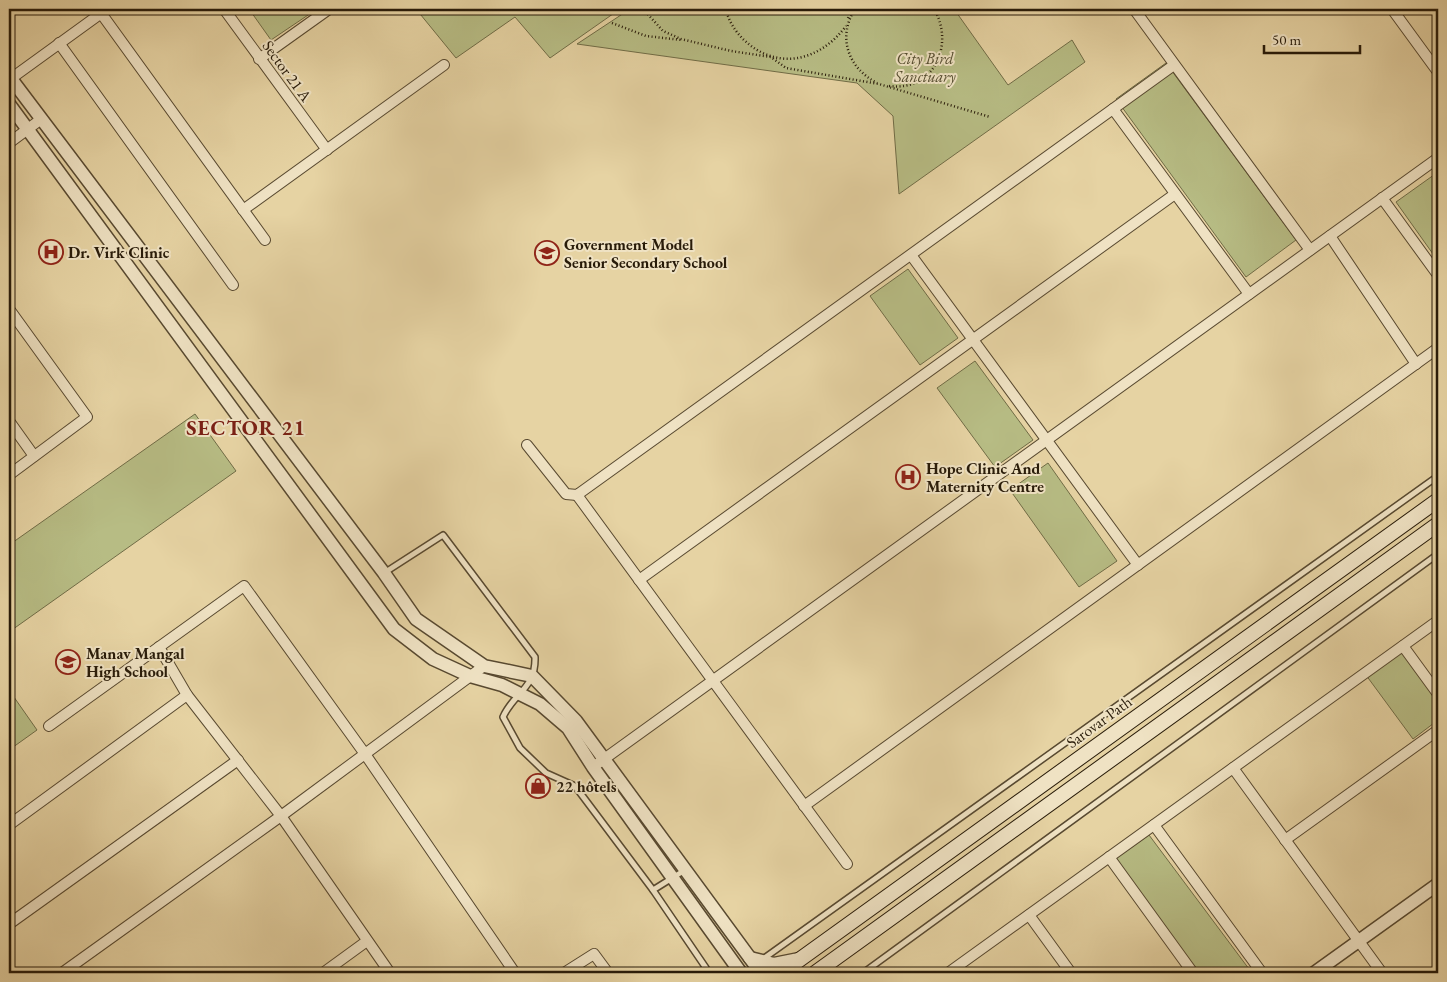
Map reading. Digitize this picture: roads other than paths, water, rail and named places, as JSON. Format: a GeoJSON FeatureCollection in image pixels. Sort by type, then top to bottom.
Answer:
{"type":"FeatureCollection","features":[{"type":"Feature","properties":{"kind":"main road","name":"Sarovar Path"},"geometry":{"type":"LineString","coordinates":[[781,973],[1438,500]]}},
{"type":"Feature","properties":{"kind":"main road"},"geometry":{"type":"LineString","coordinates":[[815,973],[1438,524]]}},
{"type":"Feature","properties":{"kind":"street","name":"Sector 21 A"},"geometry":{"type":"LineString","coordinates":[[224,9],[327,150]]}},
{"type":"Feature","properties":{"kind":"street"},"geometry":{"type":"LineString","coordinates":[[259,59],[329,9]]}},
{"type":"Feature","properties":{"kind":"street"},"geometry":{"type":"LineString","coordinates":[[1134,9],[1310,250]]}},
{"type":"Feature","properties":{"kind":"street"},"geometry":{"type":"LineString","coordinates":[[1392,9],[1438,72]]}},
{"type":"Feature","properties":{"kind":"street"},"geometry":{"type":"LineString","coordinates":[[265,240],[102,10],[9,78],[384,573],[416,619],[484,666],[532,676],[576,721],[605,758],[754,961]]}},
{"type":"Feature","properties":{"kind":"street"},"geometry":{"type":"LineString","coordinates":[[59,43],[233,285]]}},
{"type":"Feature","properties":{"kind":"street"},"geometry":{"type":"LineString","coordinates":[[244,210],[444,65]]}},
{"type":"Feature","properties":{"kind":"street"},"geometry":{"type":"LineString","coordinates":[[526,445],[566,494],[577,495],[1174,65]]}},
{"type":"Feature","properties":{"kind":"street"},"geometry":{"type":"LineString","coordinates":[[9,104],[394,629],[433,659],[470,676],[502,685],[540,704],[568,728],[593,767],[736,969],[754,961],[774,964],[799,959]]}},
{"type":"Feature","properties":{"kind":"street"},"geometry":{"type":"LineString","coordinates":[[1113,109],[1249,294]]}},
{"type":"Feature","properties":{"kind":"street"},"geometry":{"type":"LineString","coordinates":[[9,143],[40,120]]}},
{"type":"Feature","properties":{"kind":"street"},"geometry":{"type":"LineString","coordinates":[[593,767],[1438,158]]}},
{"type":"Feature","properties":{"kind":"street"},"geometry":{"type":"LineString","coordinates":[[639,580],[1175,194]]}},
{"type":"Feature","properties":{"kind":"street"},"geometry":{"type":"LineString","coordinates":[[1382,198],[1438,275]]}},
{"type":"Feature","properties":{"kind":"street"},"geometry":{"type":"LineString","coordinates":[[1330,236],[1416,364]]}},
{"type":"Feature","properties":{"kind":"street"},"geometry":{"type":"LineString","coordinates":[[910,255],[1138,565]]}},
{"type":"Feature","properties":{"kind":"street"},"geometry":{"type":"LineString","coordinates":[[9,310],[88,417],[9,475]]}},
{"type":"Feature","properties":{"kind":"street"},"geometry":{"type":"LineString","coordinates":[[804,806],[1438,348]]}},
{"type":"Feature","properties":{"kind":"street"},"geometry":{"type":"LineString","coordinates":[[9,421],[34,456]]}},
{"type":"Feature","properties":{"kind":"street"},"geometry":{"type":"LineString","coordinates":[[577,495],[847,864]]}},
{"type":"Feature","properties":{"kind":"street"},"geometry":{"type":"LineString","coordinates":[[49,726],[244,586],[365,754],[516,973]]}},
{"type":"Feature","properties":{"kind":"street"},"geometry":{"type":"LineString","coordinates":[[948,973],[1436,622]]}},
{"type":"Feature","properties":{"kind":"street"},"geometry":{"type":"LineString","coordinates":[[1403,646],[1438,694]]}},
{"type":"Feature","properties":{"kind":"street"},"geometry":{"type":"LineString","coordinates":[[159,647],[187,695],[281,816],[390,973]]}},
{"type":"Feature","properties":{"kind":"street"},"geometry":{"type":"LineString","coordinates":[[62,973],[281,816],[484,666]]}},
{"type":"Feature","properties":{"kind":"street"},"geometry":{"type":"LineString","coordinates":[[9,825],[187,695]]}},
{"type":"Feature","properties":{"kind":"street"},"geometry":{"type":"LineString","coordinates":[[1285,840],[1438,730]]}},
{"type":"Feature","properties":{"kind":"street"},"geometry":{"type":"LineString","coordinates":[[9,924],[238,760]]}},
{"type":"Feature","properties":{"kind":"street"},"geometry":{"type":"LineString","coordinates":[[1233,768],[1382,973]]}},
{"type":"Feature","properties":{"kind":"street"},"geometry":{"type":"LineString","coordinates":[[1154,825],[1262,973]]}},
{"type":"Feature","properties":{"kind":"street"},"geometry":{"type":"LineString","coordinates":[[1109,857],[1193,973]]}},
{"type":"Feature","properties":{"kind":"street"},"geometry":{"type":"LineString","coordinates":[[1314,973],[1438,884]]}},
{"type":"Feature","properties":{"kind":"street"},"geometry":{"type":"LineString","coordinates":[[1028,915],[1071,973]]}},
{"type":"Feature","properties":{"kind":"street"},"geometry":{"type":"LineString","coordinates":[[322,973],[367,941]]}},
{"type":"Feature","properties":{"kind":"street"},"geometry":{"type":"LineString","coordinates":[[564,973],[594,954],[608,973]]}},
{"type":"Feature","properties":{"kind":"lane"},"geometry":{"type":"LineString","coordinates":[[754,961],[1438,476]]}},
{"type":"Feature","properties":{"kind":"lane"},"geometry":{"type":"LineString","coordinates":[[384,573],[442,535],[535,656],[536,671],[521,695],[509,703],[503,717],[520,748],[546,773],[575,786],[653,890],[706,968]]}},
{"type":"Feature","properties":{"kind":"lane"},"geometry":{"type":"LineString","coordinates":[[863,973],[1438,554]]}},
{"type":"Feature","properties":{"kind":"lane"},"geometry":{"type":"LineString","coordinates":[[653,890],[686,870]]}},
{"type":"Feature","properties":{"kind":"place","name":"Dr. Virk Clinic"},"geometry":{"type":"Point","coordinates":[51,252]}},
{"type":"Feature","properties":{"kind":"place","name":"Government Model Senior Secondary School"},"geometry":{"type":"Point","coordinates":[547,253]}},
{"type":"Feature","properties":{"kind":"place","name":"Hope Clinic And Maternity Centre"},"geometry":{"type":"Point","coordinates":[908,477]}},
{"type":"Feature","properties":{"kind":"place","name":"Manav Mangal High School"},"geometry":{"type":"Point","coordinates":[68,662]}},
{"type":"Feature","properties":{"kind":"place","name":"22 hôtels"},"geometry":{"type":"Point","coordinates":[538,786]}},
{"type":"Feature","properties":{"kind":"district","name":"SECTOR 21"},"geometry":{"type":"Point","coordinates":[246,427]}},
{"type":"Feature","properties":{"kind":"park label","name":"City Bird Sanctuary"},"geometry":{"type":"Point","coordinates":[925,67]}}]}
